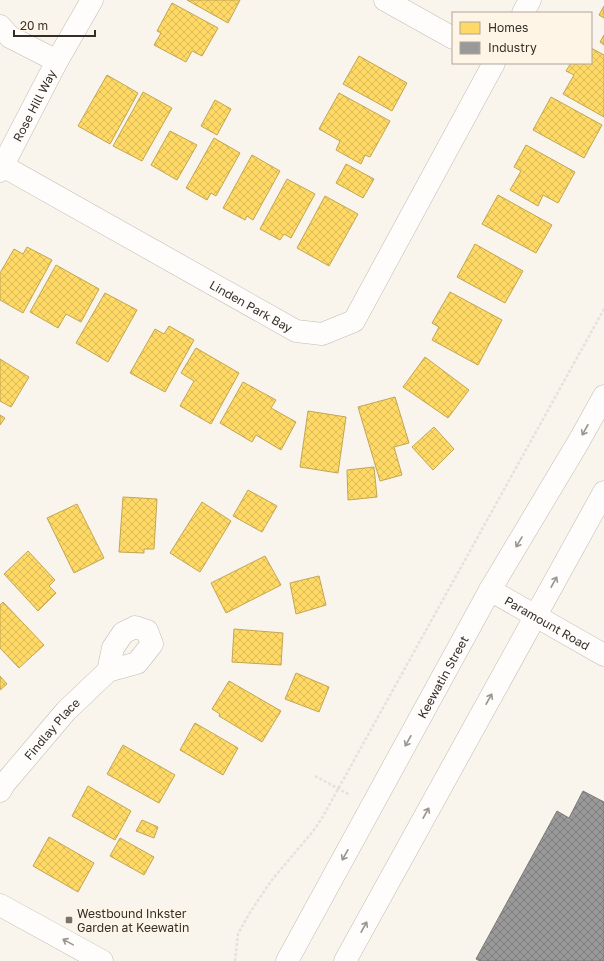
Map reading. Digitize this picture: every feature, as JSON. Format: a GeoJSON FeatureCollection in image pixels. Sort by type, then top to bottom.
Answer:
{"type":"FeatureCollection","features":[{"type":"Feature","properties":{"kind":"street"},"geometry":{"type":"LineString","coordinates":[[385,0],[452,37]]}},
{"type":"Feature","properties":{"kind":"street"},"geometry":{"type":"LineString","coordinates":[[524,12],[530,0]]}},
{"type":"Feature","properties":{"kind":"street","name":"Rose Hill Way"},"geometry":{"type":"LineString","coordinates":[[1,168],[57,61],[83,3]]}},
{"type":"Feature","properties":{"kind":"street","name":"Rose Hill Way"},"geometry":{"type":"LineString","coordinates":[[0,26],[10,37],[57,61]]}},
{"type":"Feature","properties":{"kind":"street","name":"Linden Park Bay"},"geometry":{"type":"LineString","coordinates":[[1,168],[296,331],[322,334],[338,326],[354,321],[493,64]]}},
{"type":"Feature","properties":{"kind":"street","name":"Keewatin Street"},"geometry":{"type":"LineString","coordinates":[[287,961],[490,590],[579,441],[604,396]]}},
{"type":"Feature","properties":{"kind":"street"},"geometry":{"type":"LineString","coordinates":[[345,961],[604,492]]}},
{"type":"Feature","properties":{"kind":"street","name":"Paramount Road"},"geometry":{"type":"LineString","coordinates":[[490,590],[604,655]]}},
{"type":"Feature","properties":{"kind":"street","name":"Findlay Place"},"geometry":{"type":"LineString","coordinates":[[0,791],[5,783],[66,711],[108,672]]}},
{"type":"Feature","properties":{"kind":"street"},"geometry":{"type":"LineString","coordinates":[[0,905],[102,961]]}},
{"type":"Feature","properties":{"kind":"path"},"geometry":{"type":"LineString","coordinates":[[235,961],[238,934],[249,914],[271,881],[314,830],[604,309]]}},
{"type":"Feature","properties":{"kind":"path"},"geometry":{"type":"LineString","coordinates":[[316,776],[354,797]]}},
{"type":"Feature","properties":{"kind":"building: Homes"},"geometry":{"type":"Polygon","coordinates":[[[187,0],[240,0],[228,23],[187,0]]]}},
{"type":"Feature","properties":{"kind":"building: Homes"},"geometry":{"type":"Polygon","coordinates":[[[172,3],[218,28],[202,56],[192,51],[186,62],[154,45],[161,33],[157,31],[172,3]]]}},
{"type":"Feature","properties":{"kind":"building: Homes"},"geometry":{"type":"Polygon","coordinates":[[[604,6],[604,18],[599,15],[604,6]]]}},
{"type":"Feature","properties":{"kind":"building: Homes"},"geometry":{"type":"Polygon","coordinates":[[[604,35],[604,45],[600,42],[604,35]]]}},
{"type":"Feature","properties":{"kind":"building: Homes"},"geometry":{"type":"Polygon","coordinates":[[[592,49],[604,55],[604,117],[563,94],[574,75],[566,71],[570,64],[592,64],[592,49]]]}},
{"type":"Feature","properties":{"kind":"building: Homes"},"geometry":{"type":"Polygon","coordinates":[[[359,56],[407,83],[392,111],[343,84],[359,56]]]}},
{"type":"Feature","properties":{"kind":"building: Homes"},"geometry":{"type":"Polygon","coordinates":[[[107,75],[138,93],[110,144],[78,126],[107,75]]]}},
{"type":"Feature","properties":{"kind":"building: Homes"},"geometry":{"type":"Polygon","coordinates":[[[143,92],[172,108],[142,161],[113,146],[143,92]]]}},
{"type":"Feature","properties":{"kind":"building: Homes"},"geometry":{"type":"Polygon","coordinates":[[[339,93],[390,121],[370,157],[365,155],[361,164],[336,150],[340,141],[319,129],[339,93]]]}},
{"type":"Feature","properties":{"kind":"building: Homes"},"geometry":{"type":"Polygon","coordinates":[[[551,97],[602,125],[584,158],[533,130],[551,97]]]}},
{"type":"Feature","properties":{"kind":"building: Homes"},"geometry":{"type":"Polygon","coordinates":[[[215,100],[231,109],[217,135],[201,126],[215,100]]]}},
{"type":"Feature","properties":{"kind":"building: Homes"},"geometry":{"type":"Polygon","coordinates":[[[170,131],[197,145],[177,180],[151,165],[170,131]]]}},
{"type":"Feature","properties":{"kind":"building: Homes"},"geometry":{"type":"Polygon","coordinates":[[[214,138],[240,153],[216,196],[211,193],[207,200],[186,188],[214,138]]]}},
{"type":"Feature","properties":{"kind":"building: Homes"},"geometry":{"type":"Polygon","coordinates":[[[526,145],[575,172],[558,203],[543,195],[538,206],[510,190],[521,171],[514,167],[526,145]]]}},
{"type":"Feature","properties":{"kind":"building: Homes"},"geometry":{"type":"Polygon","coordinates":[[[252,155],[280,171],[253,220],[247,216],[245,220],[223,208],[252,155]]]}},
{"type":"Feature","properties":{"kind":"building: Homes"},"geometry":{"type":"Polygon","coordinates":[[[346,164],[374,179],[363,198],[336,183],[346,164]]]}},
{"type":"Feature","properties":{"kind":"building: Homes"},"geometry":{"type":"Polygon","coordinates":[[[287,179],[315,194],[291,238],[284,234],[280,240],[260,229],[287,179]]]}},
{"type":"Feature","properties":{"kind":"building: Homes"},"geometry":{"type":"Polygon","coordinates":[[[498,195],[552,225],[536,253],[482,224],[498,195]]]}},
{"type":"Feature","properties":{"kind":"building: Homes"},"geometry":{"type":"Polygon","coordinates":[[[325,196],[358,214],[329,266],[297,248],[325,196]]]}},
{"type":"Feature","properties":{"kind":"building: Homes"},"geometry":{"type":"Polygon","coordinates":[[[475,244],[523,271],[505,303],[457,277],[475,244]]]}},
{"type":"Feature","properties":{"kind":"building: Homes"},"geometry":{"type":"Polygon","coordinates":[[[27,247],[52,260],[23,313],[0,300],[0,273],[14,249],[23,254],[27,247]]]}},
{"type":"Feature","properties":{"kind":"building: Homes"},"geometry":{"type":"Polygon","coordinates":[[[56,265],[99,289],[81,322],[66,314],[58,328],[30,312],[56,265]]]}},
{"type":"Feature","properties":{"kind":"building: Homes"},"geometry":{"type":"Polygon","coordinates":[[[450,292],[502,320],[478,365],[432,340],[439,327],[432,323],[450,292]]]}},
{"type":"Feature","properties":{"kind":"building: Homes"},"geometry":{"type":"Polygon","coordinates":[[[105,293],[137,310],[108,362],[76,343],[105,293]]]}},
{"type":"Feature","properties":{"kind":"building: Homes"},"geometry":{"type":"Polygon","coordinates":[[[169,326],[194,340],[165,392],[130,373],[155,329],[164,334],[169,326]]]}},
{"type":"Feature","properties":{"kind":"building: Homes"},"geometry":{"type":"Polygon","coordinates":[[[196,348],[239,373],[211,424],[180,406],[194,381],[181,373],[196,348]]]}},
{"type":"Feature","properties":{"kind":"building: Homes"},"geometry":{"type":"Polygon","coordinates":[[[425,357],[469,390],[448,418],[403,387],[425,357]]]}},
{"type":"Feature","properties":{"kind":"building: Homes"},"geometry":{"type":"Polygon","coordinates":[[[0,359],[29,377],[11,407],[0,401],[0,359]]]}},
{"type":"Feature","properties":{"kind":"building: Homes"},"geometry":{"type":"Polygon","coordinates":[[[243,382],[276,400],[271,408],[296,422],[281,450],[256,435],[252,442],[220,423],[243,382]]]}},
{"type":"Feature","properties":{"kind":"building: Homes"},"geometry":{"type":"Polygon","coordinates":[[[395,397],[409,443],[394,447],[402,475],[380,481],[358,407],[395,397]]]}},
{"type":"Feature","properties":{"kind":"building: Homes"},"geometry":{"type":"Polygon","coordinates":[[[308,411],[346,417],[338,473],[300,467],[308,411]]]}},
{"type":"Feature","properties":{"kind":"building: Homes"},"geometry":{"type":"Polygon","coordinates":[[[0,415],[5,418],[0,425],[0,415]]]}},
{"type":"Feature","properties":{"kind":"building: Homes"},"geometry":{"type":"Polygon","coordinates":[[[434,427],[454,449],[433,470],[412,447],[434,427]]]}},
{"type":"Feature","properties":{"kind":"building: Homes"},"geometry":{"type":"Polygon","coordinates":[[[374,467],[377,497],[348,500],[347,470],[374,467]]]}},
{"type":"Feature","properties":{"kind":"building: Homes"},"geometry":{"type":"Polygon","coordinates":[[[248,490],[277,506],[262,532],[233,516],[248,490]]]}},
{"type":"Feature","properties":{"kind":"building: Homes"},"geometry":{"type":"Polygon","coordinates":[[[123,497],[157,499],[154,549],[144,549],[144,553],[119,552],[123,497]]]}},
{"type":"Feature","properties":{"kind":"building: Homes"},"geometry":{"type":"Polygon","coordinates":[[[202,502],[231,521],[200,572],[170,553],[202,502]]]}},
{"type":"Feature","properties":{"kind":"building: Homes"},"geometry":{"type":"Polygon","coordinates":[[[77,504],[104,558],[74,573],[47,518],[77,504]]]}},
{"type":"Feature","properties":{"kind":"building: Homes"},"geometry":{"type":"Polygon","coordinates":[[[28,551],[55,580],[49,586],[56,593],[38,611],[4,574],[28,551]]]}},
{"type":"Feature","properties":{"kind":"building: Homes"},"geometry":{"type":"Polygon","coordinates":[[[265,556],[281,585],[226,613],[211,583],[265,556]]]}},
{"type":"Feature","properties":{"kind":"building: Homes"},"geometry":{"type":"Polygon","coordinates":[[[319,576],[326,605],[296,614],[290,583],[319,576]]]}},
{"type":"Feature","properties":{"kind":"building: Homes"},"geometry":{"type":"Polygon","coordinates":[[[3,602],[44,645],[19,668],[0,648],[0,605],[3,602]]]}},
{"type":"Feature","properties":{"kind":"building: Homes"},"geometry":{"type":"Polygon","coordinates":[[[234,629],[283,633],[281,665],[232,662],[234,629]]]}},
{"type":"Feature","properties":{"kind":"building: Homes"},"geometry":{"type":"Polygon","coordinates":[[[296,673],[329,687],[319,712],[285,699],[296,673]]]}},
{"type":"Feature","properties":{"kind":"building: Homes"},"geometry":{"type":"Polygon","coordinates":[[[0,676],[7,684],[0,690],[0,676]]]}},
{"type":"Feature","properties":{"kind":"building: Homes"},"geometry":{"type":"Polygon","coordinates":[[[229,681],[281,711],[262,742],[219,716],[220,714],[212,709],[229,681]]]}},
{"type":"Feature","properties":{"kind":"building: Homes"},"geometry":{"type":"Polygon","coordinates":[[[195,723],[238,748],[223,775],[180,750],[195,723]]]}},
{"type":"Feature","properties":{"kind":"building: Homes"},"geometry":{"type":"Polygon","coordinates":[[[123,745],[175,775],[159,803],[107,774],[123,745]]]}},
{"type":"Feature","properties":{"kind":"building: Homes"},"geometry":{"type":"Polygon","coordinates":[[[88,786],[131,811],[115,840],[72,816],[88,786]]]}},
{"type":"Feature","properties":{"kind":"building: Homes"},"geometry":{"type":"Polygon","coordinates":[[[142,820],[158,827],[154,838],[136,831],[142,820]]]}},
{"type":"Feature","properties":{"kind":"building: Homes"},"geometry":{"type":"Polygon","coordinates":[[[49,837],[94,863],[78,892],[33,866],[49,837]]]}},
{"type":"Feature","properties":{"kind":"building: Homes"},"geometry":{"type":"Polygon","coordinates":[[[120,838],[154,857],[144,875],[110,856],[120,838]]]}},
{"type":"Feature","properties":{"kind":"building: Industry"},"geometry":{"type":"Polygon","coordinates":[[[583,791],[604,802],[604,961],[480,961],[476,959],[557,811],[569,818],[583,791]]]}},
{"type":"Feature","properties":{"kind":"place","name":"Westbound Inkster Garden at Keewatin"},"geometry":{"type":"Point","coordinates":[69,920]}}]}
